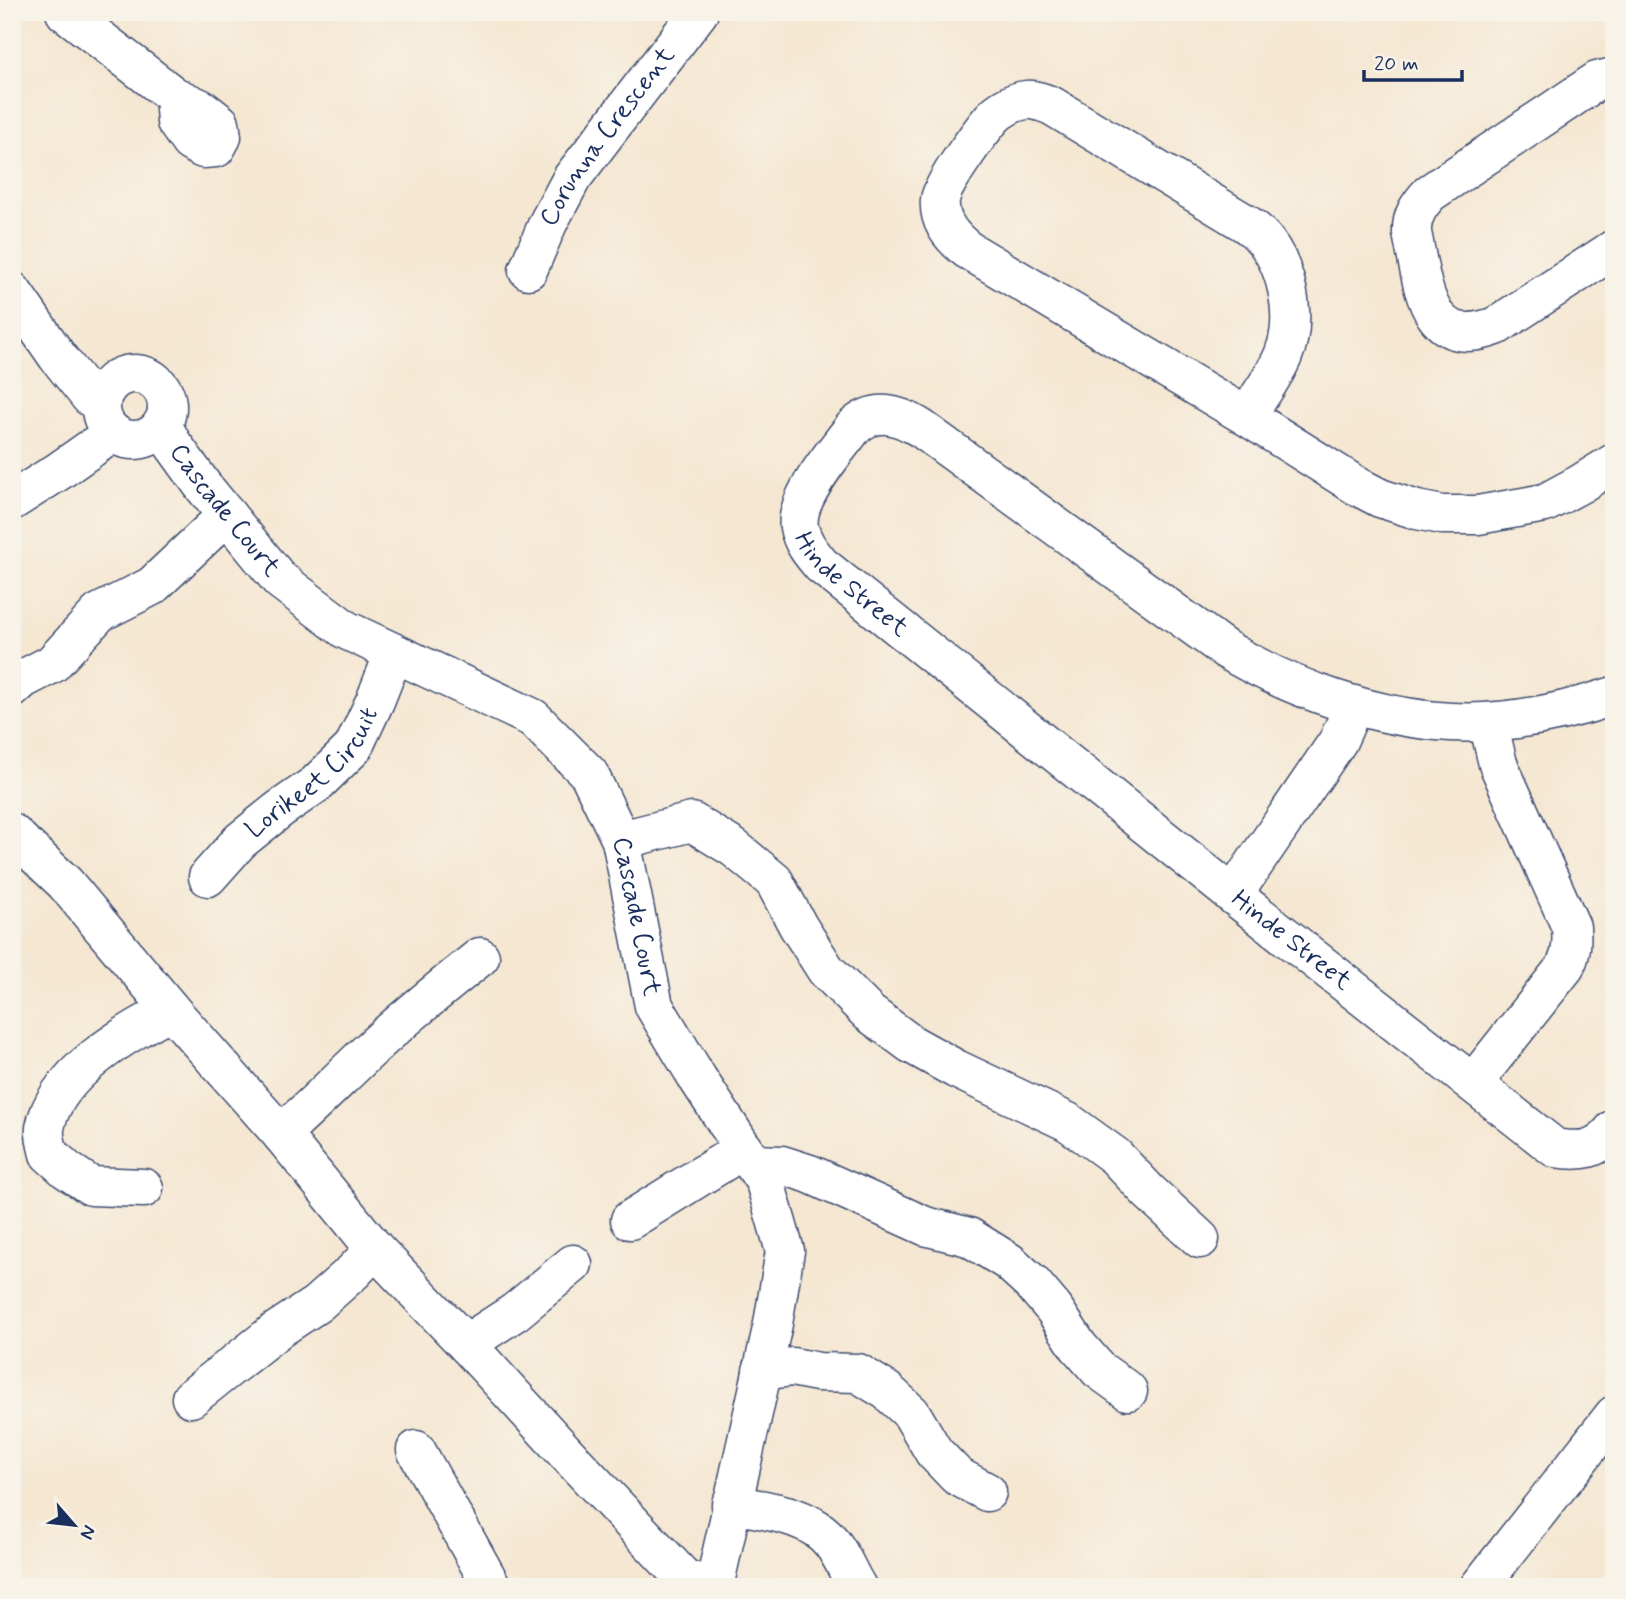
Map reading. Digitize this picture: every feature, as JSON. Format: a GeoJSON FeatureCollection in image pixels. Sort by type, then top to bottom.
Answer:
{"type":"FeatureCollection","features":[{"type":"Feature","properties":{"kind":"street"},"geometry":{"type":"LineString","coordinates":[[65,12],[174,96]]}},
{"type":"Feature","properties":{"kind":"street","name":"Corunna Crescent"},"geometry":{"type":"LineString","coordinates":[[528,270],[548,223],[572,178],[699,12]]}},
{"type":"Feature","properties":{"kind":"street"},"geometry":{"type":"LineString","coordinates":[[1614,77],[1598,81],[1430,193],[1415,212],[1412,233],[1431,311],[1439,321],[1449,327],[1470,333],[1496,326],[1614,249]]}},
{"type":"Feature","properties":{"kind":"street"},"geometry":{"type":"LineString","coordinates":[[1246,416],[1274,373],[1284,353],[1289,330],[1287,284],[1258,233],[1052,106],[1026,100],[1011,104],[994,116],[947,181],[940,197],[940,213],[954,239],[979,257],[1246,416],[1357,486],[1380,498],[1417,510],[1442,515],[1478,515],[1545,503],[1614,463]]}},
{"type":"Feature","properties":{"kind":"street"},"geometry":{"type":"LineString","coordinates":[[12,291],[57,356],[126,439],[143,439],[162,424],[167,403],[164,393],[149,377],[133,373],[124,375],[113,380],[103,393],[107,416]]}},
{"type":"Feature","properties":{"kind":"street","name":"Hinde Street"},"geometry":{"type":"LineString","coordinates":[[1614,696],[1589,704],[1511,720],[1451,722],[1382,712],[1294,685],[1225,649],[922,429],[901,418],[879,415],[861,420],[807,490],[801,507],[798,526],[806,547],[821,565],[1233,895],[1555,1147],[1583,1150],[1598,1145],[1614,1129]]}},
{"type":"Feature","properties":{"kind":"street"},"geometry":{"type":"LineString","coordinates":[[12,501],[59,471],[107,416]]}},
{"type":"Feature","properties":{"kind":"street","name":"Cascade Court"},"geometry":{"type":"LineString","coordinates":[[162,424],[172,443],[203,486],[280,580],[346,630],[533,718],[589,774],[621,840],[654,1006],[765,1182],[785,1251],[772,1324],[714,1587]]}},
{"type":"Feature","properties":{"kind":"street"},"geometry":{"type":"LineString","coordinates":[[12,689],[23,679],[52,664],[99,613],[152,586],[227,515]]}},
{"type":"Feature","properties":{"kind":"street","name":"Lorikeet Circuit"},"geometry":{"type":"LineString","coordinates":[[208,877],[240,841],[316,784],[353,748],[394,653]]}},
{"type":"Feature","properties":{"kind":"street"},"geometry":{"type":"LineString","coordinates":[[1233,895],[1338,741],[1354,705]]}},
{"type":"Feature","properties":{"kind":"street"},"geometry":{"type":"LineString","coordinates":[[1473,1083],[1565,967],[1573,946],[1571,927],[1498,764],[1488,722]]}},
{"type":"Feature","properties":{"kind":"street"},"geometry":{"type":"LineString","coordinates":[[621,840],[692,822],[734,848],[774,881],[826,970],[869,1013],[911,1044],[1068,1122],[1115,1156],[1200,1239]]}},
{"type":"Feature","properties":{"kind":"street"},"geometry":{"type":"LineString","coordinates":[[12,833],[65,883],[375,1249],[684,1578],[708,1587]]}},
{"type":"Feature","properties":{"kind":"street"},"geometry":{"type":"LineString","coordinates":[[281,1135],[391,1031],[480,957]]}},
{"type":"Feature","properties":{"kind":"street"},"geometry":{"type":"LineString","coordinates":[[145,1188],[91,1186],[49,1154],[45,1129],[57,1095],[82,1069],[106,1047],[133,1029],[171,1010]]}},
{"type":"Feature","properties":{"kind":"street"},"geometry":{"type":"LineString","coordinates":[[630,1220],[748,1157],[810,1174],[925,1226],[969,1237],[1009,1262],[1054,1309],[1078,1346],[1099,1370],[1128,1391]]}},
{"type":"Feature","properties":{"kind":"street"},"geometry":{"type":"LineString","coordinates":[[191,1398],[276,1331],[317,1304],[375,1249]]}},
{"type":"Feature","properties":{"kind":"street"},"geometry":{"type":"LineString","coordinates":[[466,1344],[515,1312],[573,1264]]}},
{"type":"Feature","properties":{"kind":"street"},"geometry":{"type":"LineString","coordinates":[[762,1371],[792,1367],[818,1372],[858,1373],[887,1391],[911,1413],[934,1452],[957,1476],[986,1492]]}},
{"type":"Feature","properties":{"kind":"street"},"geometry":{"type":"LineString","coordinates":[[1479,1587],[1614,1415]]}},
{"type":"Feature","properties":{"kind":"street"},"geometry":{"type":"LineString","coordinates":[[416,1450],[492,1587]]}},
{"type":"Feature","properties":{"kind":"street"},"geometry":{"type":"LineString","coordinates":[[731,1504],[785,1515],[817,1529],[831,1541],[857,1587]]}}]}
